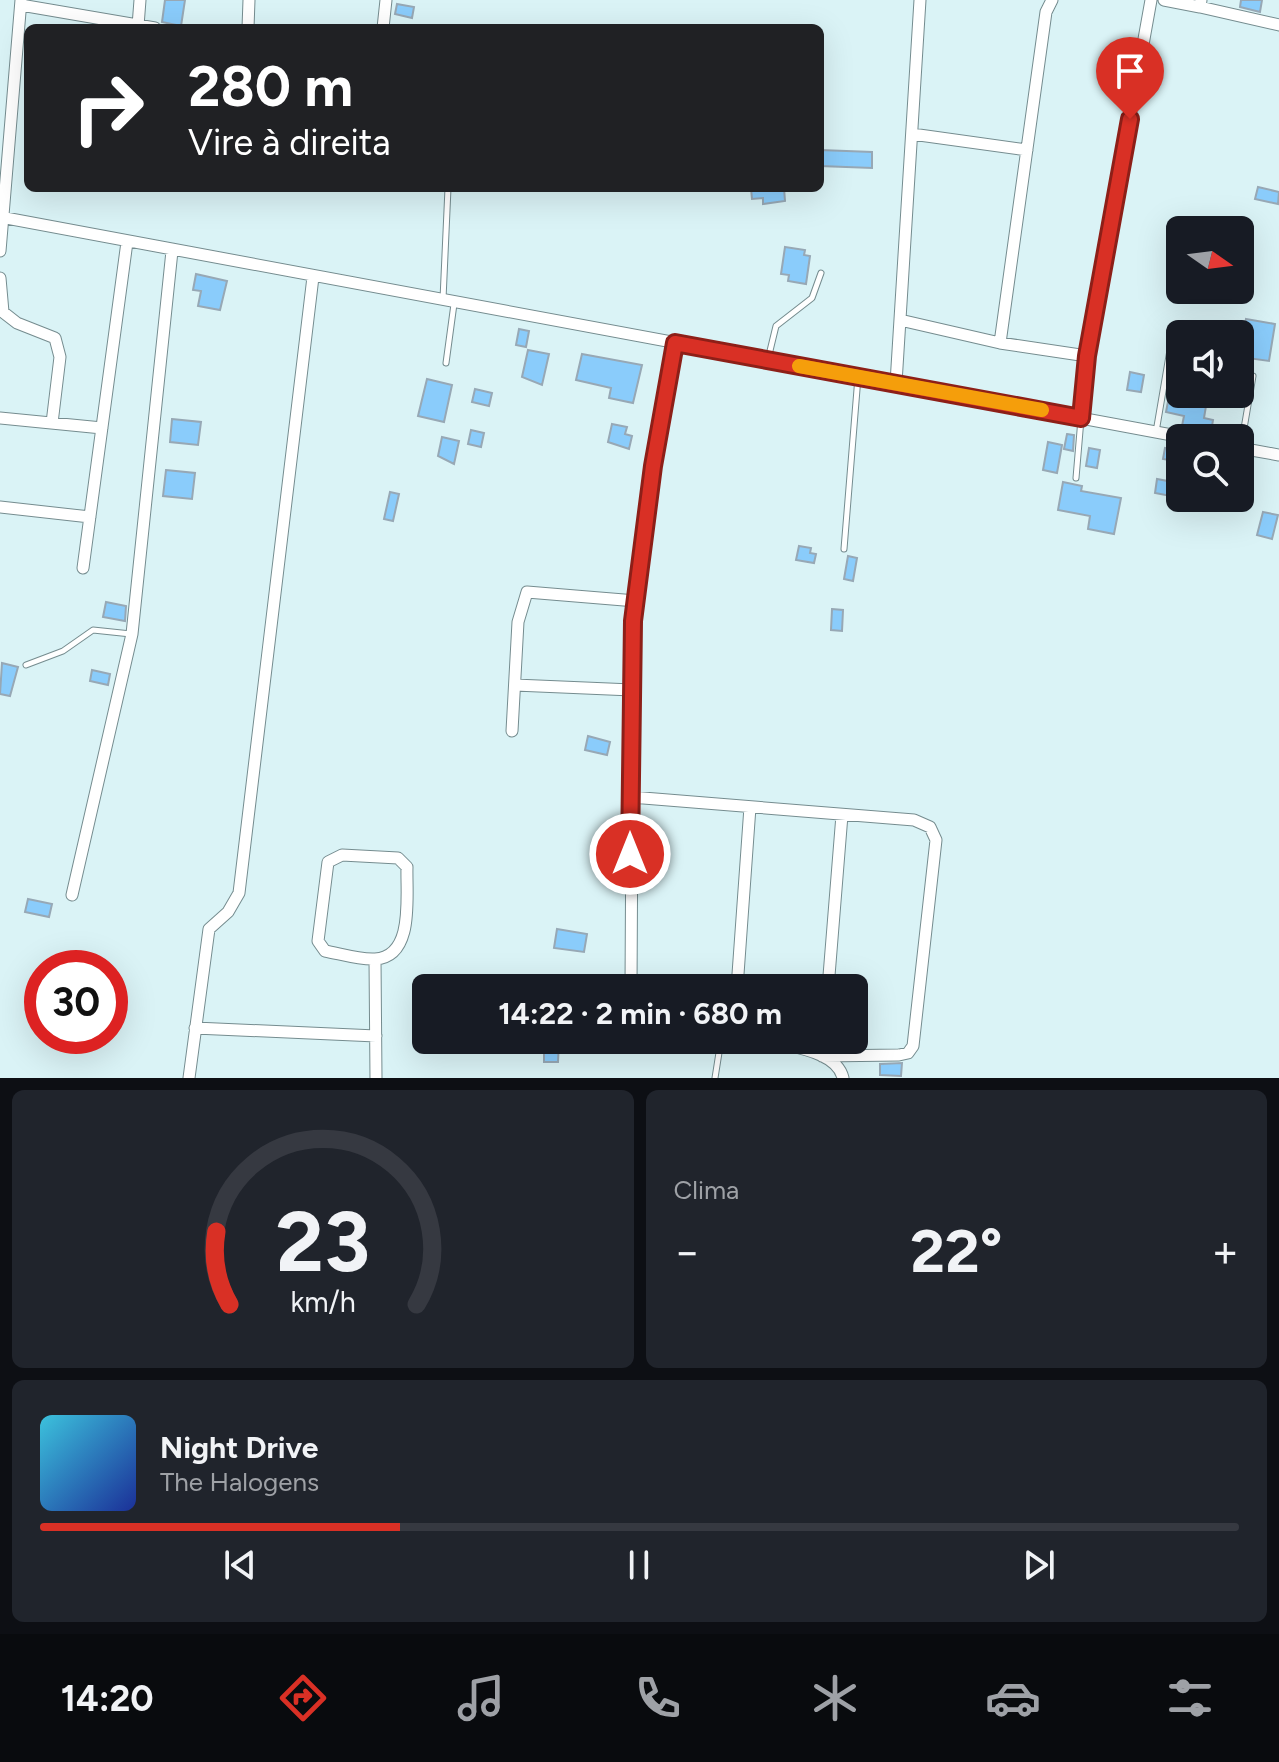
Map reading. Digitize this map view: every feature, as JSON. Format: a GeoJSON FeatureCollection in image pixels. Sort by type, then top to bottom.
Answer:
{"type":"FeatureCollection","features":[{"type":"Feature","properties":{"kind":"street"},"geometry":{"type":"LineString","coordinates":[[138,24],[140,0]]}},
{"type":"Feature","properties":{"kind":"street"},"geometry":{"type":"LineString","coordinates":[[248,24],[249,0]]}},
{"type":"Feature","properties":{"kind":"street"},"geometry":{"type":"LineString","coordinates":[[383,24],[386,0]]}},
{"type":"Feature","properties":{"kind":"street"},"geometry":{"type":"LineString","coordinates":[[896,383],[920,0]]}},
{"type":"Feature","properties":{"kind":"street"},"geometry":{"type":"LineString","coordinates":[[1000,343],[1046,12],[1052,0]]}},
{"type":"Feature","properties":{"kind":"street"},"geometry":{"type":"LineString","coordinates":[[1081,418],[1087,356],[1151,0]]}},
{"type":"Feature","properties":{"kind":"street"},"geometry":{"type":"LineString","coordinates":[[1164,0],[1200,3],[1279,25]]}},
{"type":"Feature","properties":{"kind":"street"},"geometry":{"type":"LineString","coordinates":[[0,251],[21,3],[128,24]]}},
{"type":"Feature","properties":{"kind":"street"},"geometry":{"type":"LineString","coordinates":[[912,134],[1027,150]]}},
{"type":"Feature","properties":{"kind":"street"},"geometry":{"type":"LineString","coordinates":[[3,217],[172,251],[1166,434]]}},
{"type":"Feature","properties":{"kind":"street"},"geometry":{"type":"LineString","coordinates":[[83,568],[127,242]]}},
{"type":"Feature","properties":{"kind":"street"},"geometry":{"type":"LineString","coordinates":[[72,895],[132,634],[172,251]]}},
{"type":"Feature","properties":{"kind":"street"},"geometry":{"type":"LineString","coordinates":[[189,1078],[209,929],[228,912],[239,893],[313,277]]}},
{"type":"Feature","properties":{"kind":"street"},"geometry":{"type":"LineString","coordinates":[[0,278],[3,312],[17,323],[55,338],[60,357],[52,423]]}},
{"type":"Feature","properties":{"kind":"street"},"geometry":{"type":"LineString","coordinates":[[900,320],[1000,343],[1087,356]]}},
{"type":"Feature","properties":{"kind":"street"},"geometry":{"type":"LineString","coordinates":[[631,974],[632,690],[636,601],[653,466],[675,343]]}},
{"type":"Feature","properties":{"kind":"street"},"geometry":{"type":"LineString","coordinates":[[0,418],[102,428]]}},
{"type":"Feature","properties":{"kind":"street"},"geometry":{"type":"LineString","coordinates":[[1254,451],[1279,455]]}},
{"type":"Feature","properties":{"kind":"street"},"geometry":{"type":"LineString","coordinates":[[0,507],[90,517]]}},
{"type":"Feature","properties":{"kind":"street"},"geometry":{"type":"LineString","coordinates":[[512,731],[518,622],[527,592],[636,601]]}},
{"type":"Feature","properties":{"kind":"street"},"geometry":{"type":"LineString","coordinates":[[515,685],[632,690]]}},
{"type":"Feature","properties":{"kind":"street"},"geometry":{"type":"LineString","coordinates":[[631,797],[914,820],[930,827],[936,840],[913,1046],[908,1053],[899,1055],[822,1056]]}},
{"type":"Feature","properties":{"kind":"street"},"geometry":{"type":"LineString","coordinates":[[738,974],[750,807]]}},
{"type":"Feature","properties":{"kind":"street"},"geometry":{"type":"LineString","coordinates":[[829,974],[842,815]]}},
{"type":"Feature","properties":{"kind":"street"},"geometry":{"type":"LineString","coordinates":[[342,855],[398,858],[407,867],[403,940],[390,955],[375,959],[325,951],[318,941],[328,862],[342,855]]}},
{"type":"Feature","properties":{"kind":"street"},"geometry":{"type":"LineString","coordinates":[[375,959],[376,1078]]}},
{"type":"Feature","properties":{"kind":"street"},"geometry":{"type":"LineString","coordinates":[[195,1028],[376,1036]]}},
{"type":"Feature","properties":{"kind":"street"},"geometry":{"type":"LineString","coordinates":[[815,1054],[837,1063],[843,1078]]}},
{"type":"Feature","properties":{"kind":"lane"},"geometry":{"type":"LineString","coordinates":[[446,363],[448,192]]}},
{"type":"Feature","properties":{"kind":"lane"},"geometry":{"type":"LineString","coordinates":[[768,360],[776,326],[812,298],[821,273]]}},
{"type":"Feature","properties":{"kind":"lane"},"geometry":{"type":"LineString","coordinates":[[1156,432],[1166,373]]}},
{"type":"Feature","properties":{"kind":"lane"},"geometry":{"type":"LineString","coordinates":[[844,549],[858,376]]}},
{"type":"Feature","properties":{"kind":"lane"},"geometry":{"type":"LineString","coordinates":[[1076,478],[1081,418]]}},
{"type":"Feature","properties":{"kind":"lane"},"geometry":{"type":"LineString","coordinates":[[26,665],[63,651],[93,630],[132,634]]}},
{"type":"Feature","properties":{"kind":"lane"},"geometry":{"type":"LineString","coordinates":[[715,1078],[719,1054]]}},
{"type":"Feature","properties":{"kind":"building"},"geometry":{"type":"Polygon","coordinates":[[[165,0],[185,0],[181,24],[162,22],[165,0]]]}},
{"type":"Feature","properties":{"kind":"building"},"geometry":{"type":"Polygon","coordinates":[[[1241,0],[1262,0],[1260,12],[1240,7],[1241,0]]]}},
{"type":"Feature","properties":{"kind":"building"},"geometry":{"type":"Polygon","coordinates":[[[397,4],[414,7],[412,18],[395,14],[397,4]]]}},
{"type":"Feature","properties":{"kind":"building"},"geometry":{"type":"Polygon","coordinates":[[[824,150],[872,152],[872,168],[824,166],[824,150]]]}},
{"type":"Feature","properties":{"kind":"building"},"geometry":{"type":"Polygon","coordinates":[[[1258,187],[1279,192],[1278,204],[1255,199],[1258,187]]]}},
{"type":"Feature","properties":{"kind":"building"},"geometry":{"type":"Polygon","coordinates":[[[751,192],[784,192],[785,201],[763,204],[763,198],[752,199],[751,192]]]}},
{"type":"Feature","properties":{"kind":"building"},"geometry":{"type":"Polygon","coordinates":[[[785,247],[805,250],[804,255],[810,256],[806,284],[788,281],[789,275],[781,274],[785,247]]]}},
{"type":"Feature","properties":{"kind":"building"},"geometry":{"type":"Polygon","coordinates":[[[196,274],[227,281],[220,310],[198,306],[201,291],[193,290],[196,274]]]}},
{"type":"Feature","properties":{"kind":"building"},"geometry":{"type":"Polygon","coordinates":[[[1254,320],[1275,324],[1269,361],[1254,359],[1254,320]]]}},
{"type":"Feature","properties":{"kind":"building"},"geometry":{"type":"Polygon","coordinates":[[[519,329],[529,331],[526,347],[516,345],[519,329]]]}},
{"type":"Feature","properties":{"kind":"building"},"geometry":{"type":"Polygon","coordinates":[[[528,350],[549,354],[542,385],[522,377],[528,350]]]}},
{"type":"Feature","properties":{"kind":"building"},"geometry":{"type":"Polygon","coordinates":[[[582,354],[642,365],[633,403],[609,398],[611,388],[576,380],[582,354]]]}},
{"type":"Feature","properties":{"kind":"building"},"geometry":{"type":"Polygon","coordinates":[[[1130,372],[1144,375],[1141,392],[1127,390],[1130,372]]]}},
{"type":"Feature","properties":{"kind":"building"},"geometry":{"type":"Polygon","coordinates":[[[427,379],[452,385],[444,422],[418,416],[427,379]]]}},
{"type":"Feature","properties":{"kind":"building"},"geometry":{"type":"Polygon","coordinates":[[[475,389],[492,393],[489,406],[472,402],[475,389]]]}},
{"type":"Feature","properties":{"kind":"building"},"geometry":{"type":"Polygon","coordinates":[[[1167,408],[1206,408],[1204,418],[1213,420],[1212,424],[1182,424],[1184,416],[1166,412],[1167,408]]]}},
{"type":"Feature","properties":{"kind":"building"},"geometry":{"type":"Polygon","coordinates":[[[172,419],[201,422],[198,445],[170,442],[172,419]]]}},
{"type":"Feature","properties":{"kind":"building"},"geometry":{"type":"Polygon","coordinates":[[[612,424],[627,427],[625,434],[632,436],[629,449],[608,442],[612,424]]]}},
{"type":"Feature","properties":{"kind":"building"},"geometry":{"type":"Polygon","coordinates":[[[471,430],[484,433],[481,447],[468,444],[471,430]]]}},
{"type":"Feature","properties":{"kind":"building"},"geometry":{"type":"Polygon","coordinates":[[[1067,434],[1074,435],[1073,451],[1064,449],[1067,434]]]}},
{"type":"Feature","properties":{"kind":"building"},"geometry":{"type":"Polygon","coordinates":[[[442,437],[459,441],[454,464],[438,456],[442,437]]]}},
{"type":"Feature","properties":{"kind":"building"},"geometry":{"type":"Polygon","coordinates":[[[1048,442],[1062,445],[1057,473],[1043,470],[1048,442]]]}},
{"type":"Feature","properties":{"kind":"building"},"geometry":{"type":"Polygon","coordinates":[[[1089,448],[1100,450],[1097,468],[1086,466],[1089,448]]]}},
{"type":"Feature","properties":{"kind":"building"},"geometry":{"type":"Polygon","coordinates":[[[166,470],[195,473],[192,499],[163,496],[166,470]]]}},
{"type":"Feature","properties":{"kind":"building"},"geometry":{"type":"Polygon","coordinates":[[[1157,479],[1166,481],[1166,495],[1155,493],[1157,479]]]}},
{"type":"Feature","properties":{"kind":"building"},"geometry":{"type":"Polygon","coordinates":[[[1063,482],[1082,486],[1081,491],[1121,498],[1114,534],[1088,529],[1090,516],[1058,510],[1063,482]]]}},
{"type":"Feature","properties":{"kind":"building"},"geometry":{"type":"Polygon","coordinates":[[[390,492],[399,494],[393,521],[384,519],[390,492]]]}},
{"type":"Feature","properties":{"kind":"building"},"geometry":{"type":"Polygon","coordinates":[[[1263,512],[1278,515],[1272,539],[1257,535],[1263,512]]]}},
{"type":"Feature","properties":{"kind":"building"},"geometry":{"type":"Polygon","coordinates":[[[799,546],[811,548],[810,553],[816,554],[814,563],[796,560],[799,546]]]}},
{"type":"Feature","properties":{"kind":"building"},"geometry":{"type":"Polygon","coordinates":[[[848,556],[857,558],[853,581],[844,579],[848,556]]]}},
{"type":"Feature","properties":{"kind":"building"},"geometry":{"type":"Polygon","coordinates":[[[106,602],[126,606],[125,621],[103,617],[106,602]]]}},
{"type":"Feature","properties":{"kind":"building"},"geometry":{"type":"Polygon","coordinates":[[[832,609],[843,610],[842,631],[831,630],[832,609]]]}},
{"type":"Feature","properties":{"kind":"building"},"geometry":{"type":"Polygon","coordinates":[[[2,663],[18,667],[10,696],[0,694],[2,663]]]}},
{"type":"Feature","properties":{"kind":"building"},"geometry":{"type":"Polygon","coordinates":[[[92,670],[110,674],[108,685],[90,681],[92,670]]]}},
{"type":"Feature","properties":{"kind":"building"},"geometry":{"type":"Polygon","coordinates":[[[588,736],[610,742],[607,755],[585,750],[588,736]]]}},
{"type":"Feature","properties":{"kind":"building"},"geometry":{"type":"Polygon","coordinates":[[[28,899],[52,904],[49,917],[25,912],[28,899]]]}},
{"type":"Feature","properties":{"kind":"building"},"geometry":{"type":"Polygon","coordinates":[[[557,929],[587,934],[584,952],[554,948],[557,929]]]}},
{"type":"Feature","properties":{"kind":"building"},"geometry":{"type":"Polygon","coordinates":[[[544,1054],[558,1054],[558,1062],[544,1062],[544,1054]]]}},
{"type":"Feature","properties":{"kind":"building"},"geometry":{"type":"Polygon","coordinates":[[[902,1063],[901,1076],[880,1075],[880,1064],[902,1063]]]}},
{"type":"Feature","properties":{"kind":"slow traffic"},"geometry":{"type":"LineString","coordinates":[[799,366],[1042,410]]}},
{"type":"Feature","properties":{"kind":"route"},"geometry":{"type":"LineString","coordinates":[[630,854],[633,621],[653,466],[675,343],[1081,418],[1087,356],[1130,119]]}}]}
